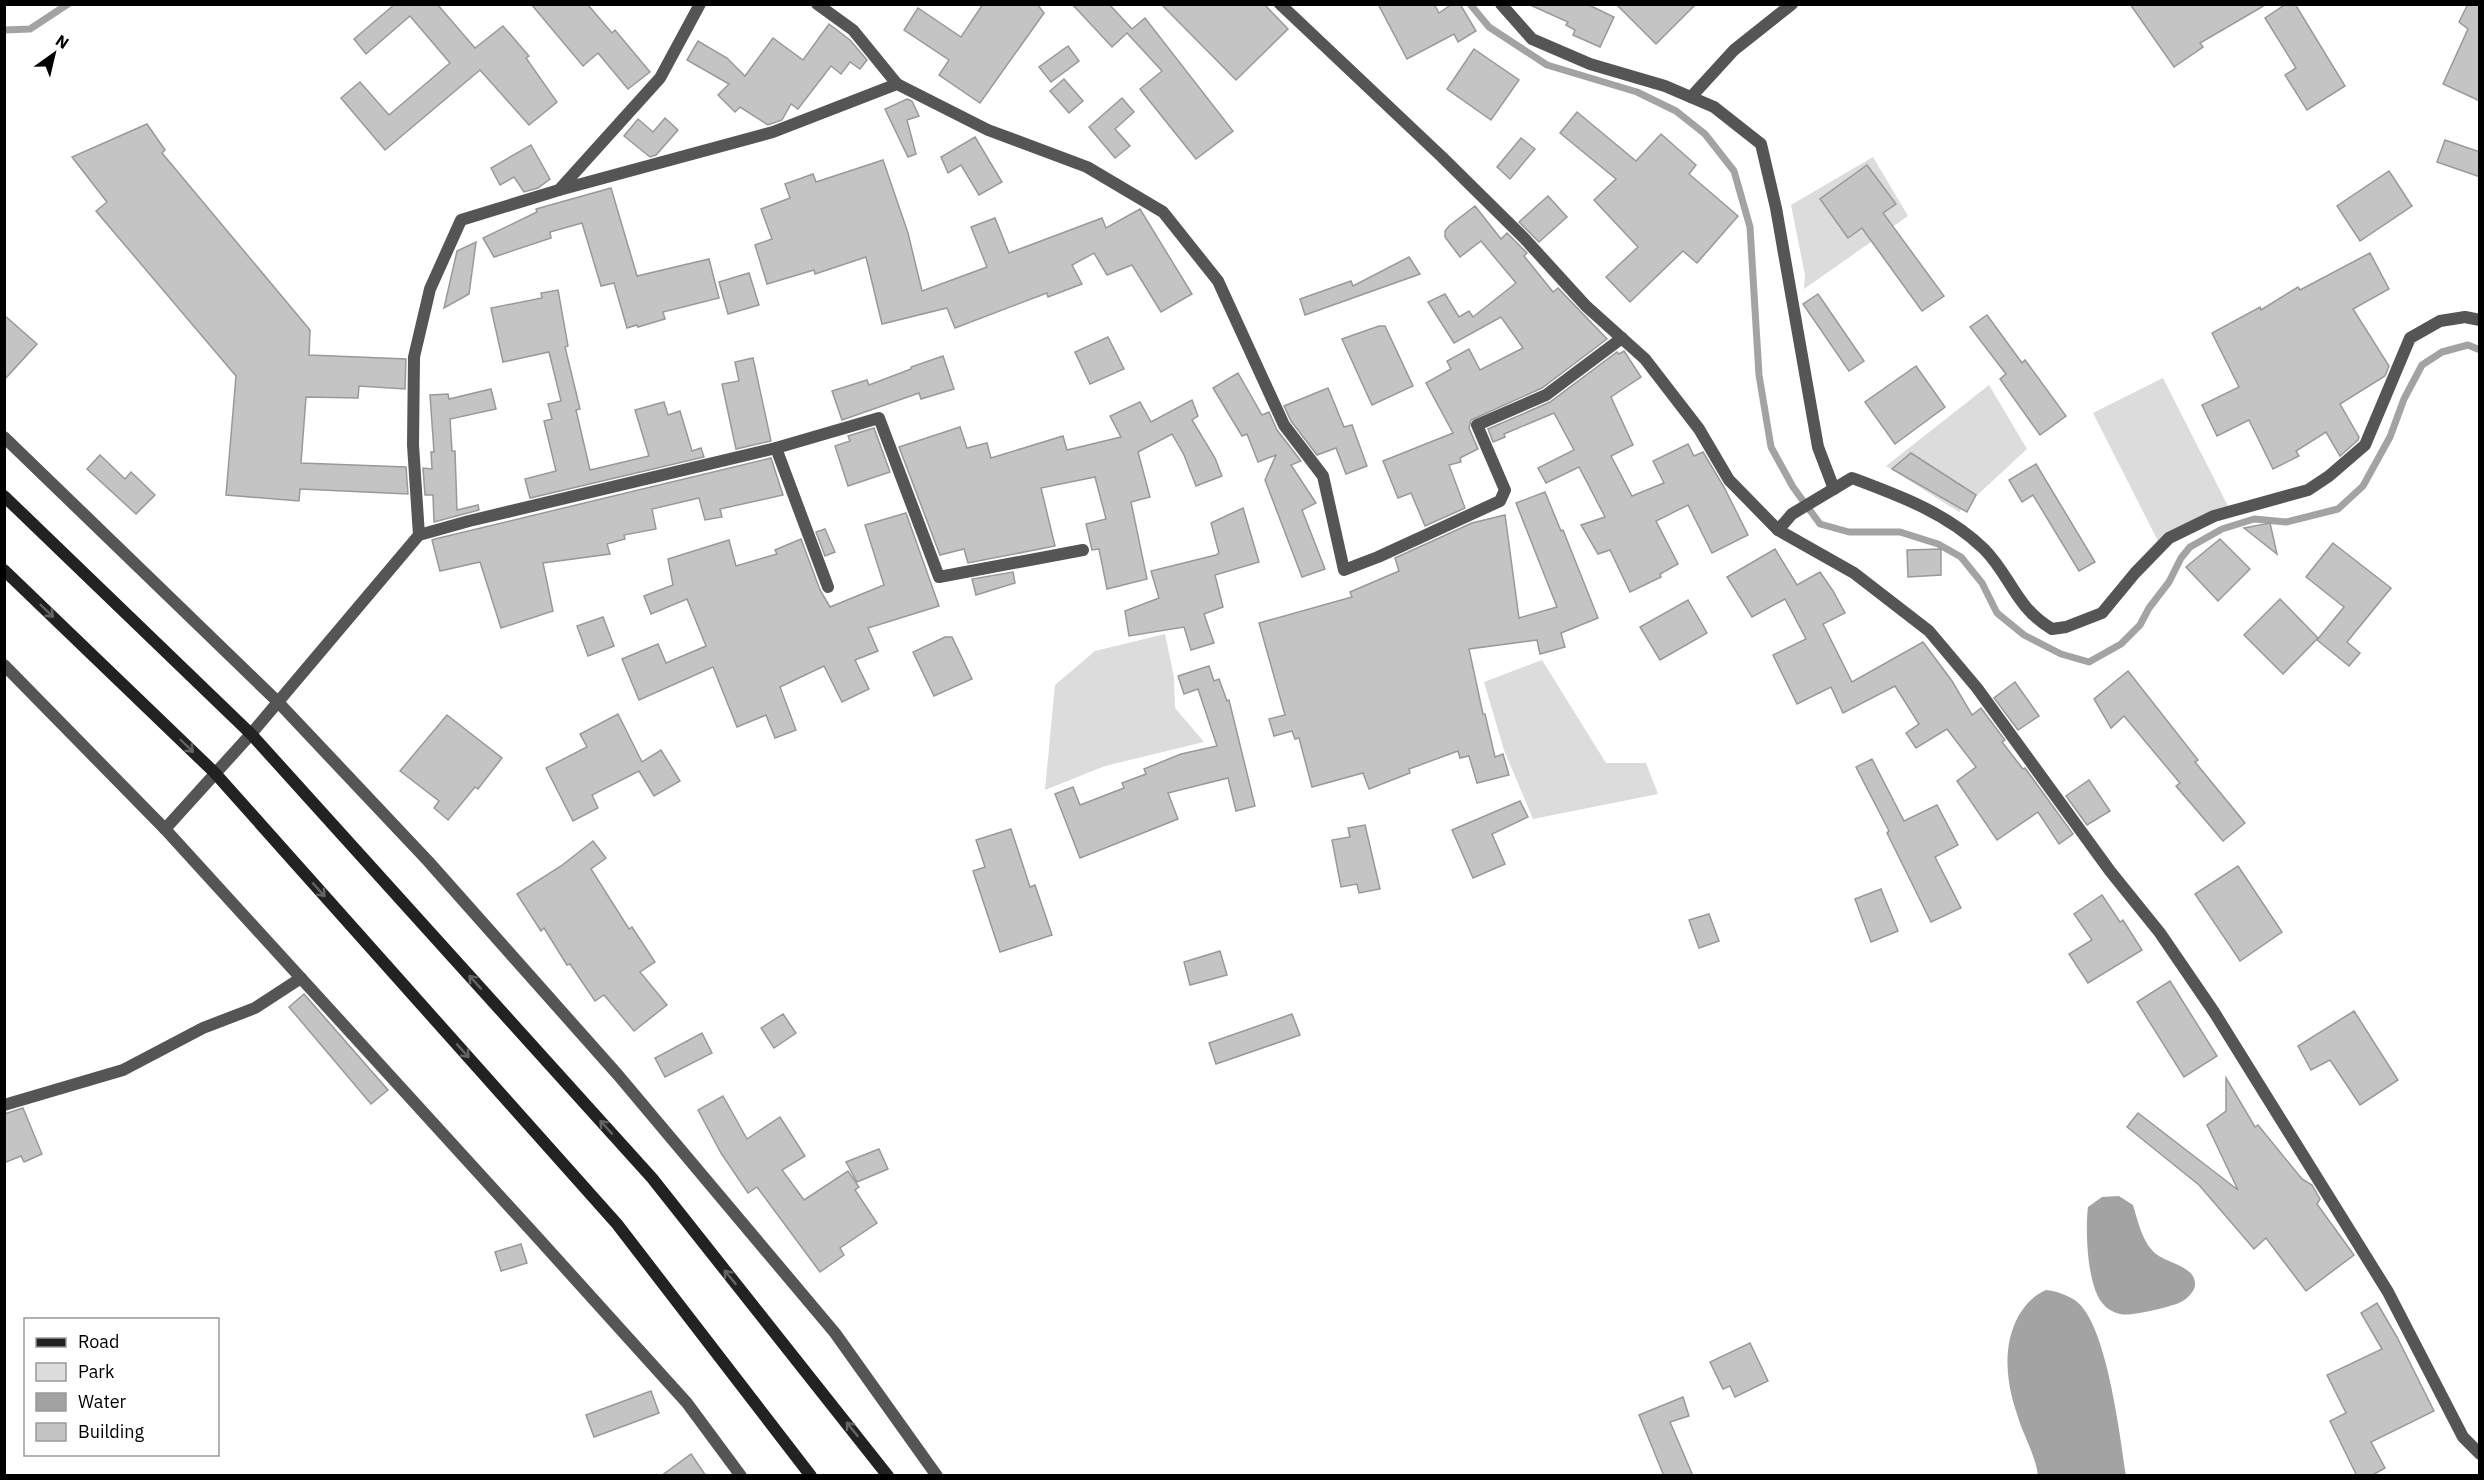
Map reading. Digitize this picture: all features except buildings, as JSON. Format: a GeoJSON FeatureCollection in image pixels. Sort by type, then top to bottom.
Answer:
{"type":"FeatureCollection","features":[{"type":"Feature","properties":{"kind":"main road"},"geometry":{"type":"LineString","coordinates":[[4,496],[251,734],[652,1179],[888,1476]]}},
{"type":"Feature","properties":{"kind":"main road"},"geometry":{"type":"LineString","coordinates":[[4,570],[214,772],[617,1224],[811,1476]]}},
{"type":"Feature","properties":{"kind":"street"},"geometry":{"type":"LineString","coordinates":[[559,190],[660,78],[700,4]]}},
{"type":"Feature","properties":{"kind":"street"},"geometry":{"type":"LineString","coordinates":[[817,4],[853,30],[897,84],[988,130],[1087,167],[1163,212],[1218,281],[1284,425],[1323,476],[1344,570],[1378,557],[1500,501],[1505,490],[1477,425],[1546,395],[1622,338]]}},
{"type":"Feature","properties":{"kind":"street"},"geometry":{"type":"LineString","coordinates":[[1280,4],[1442,157],[1524,238],[1586,306],[1645,359],[1699,429],[1729,480],[1778,530],[1854,573],[1929,631],[1977,688],[2110,871],[2160,933],[2214,1012],[2388,1292],[2463,1437],[2480,1454]]}},
{"type":"Feature","properties":{"kind":"street"},"geometry":{"type":"LineString","coordinates":[[1500,4],[1532,39],[1590,64],[1665,86],[1714,107],[1761,144],[1776,208],[1818,447],[1834,489]]}},
{"type":"Feature","properties":{"kind":"street"},"geometry":{"type":"LineString","coordinates":[[1691,97],[1734,50],[1792,4]]}},
{"type":"Feature","properties":{"kind":"street"},"geometry":{"type":"LineString","coordinates":[[419,535],[413,445],[414,357],[430,289],[461,220],[559,190],[773,132],[897,84]]}},
{"type":"Feature","properties":{"kind":"street"},"geometry":{"type":"LineString","coordinates":[[1778,530],[1791,514],[1852,478],[1909,499],[1955,524],[1986,551],[2035,619],[2052,629],[2066,627],[2102,613],[2135,573],[2169,538],[2214,516],[2308,490],[2329,476],[2365,445],[2410,338],[2440,321],[2465,317],[2480,320]]}},
{"type":"Feature","properties":{"kind":"street"},"geometry":{"type":"LineString","coordinates":[[165,829],[214,772],[251,734],[419,535],[776,448],[879,418],[939,577],[1083,550]]}},
{"type":"Feature","properties":{"kind":"street"},"geometry":{"type":"LineString","coordinates":[[4,437],[278,702],[428,861],[618,1075],[835,1333],[937,1476]]}},
{"type":"Feature","properties":{"kind":"street"},"geometry":{"type":"LineString","coordinates":[[776,448],[828,587]]}},
{"type":"Feature","properties":{"kind":"street"},"geometry":{"type":"LineString","coordinates":[[4,665],[165,829],[301,978],[687,1403],[741,1476]]}},
{"type":"Feature","properties":{"kind":"street"},"geometry":{"type":"LineString","coordinates":[[4,1105],[123,1070],[203,1028],[255,1008],[301,978]]}},
{"type":"Feature","properties":{"kind":"green space"},"geometry":{"type":"Polygon","coordinates":[[[1873,157],[1908,216],[1804,289],[1805,275],[1791,205],[1873,157]]]}},
{"type":"Feature","properties":{"kind":"green space"},"geometry":{"type":"Polygon","coordinates":[[[2163,378],[2229,508],[2159,543],[2093,413],[2163,378]]]}},
{"type":"Feature","properties":{"kind":"green space"},"geometry":{"type":"Polygon","coordinates":[[[1989,385],[2027,449],[1959,512],[1886,466],[1989,385]]]}},
{"type":"Feature","properties":{"kind":"green space"},"geometry":{"type":"Polygon","coordinates":[[[1165,634],[1174,677],[1175,708],[1204,742],[1105,766],[1045,790],[1055,685],[1095,651],[1165,634]]]}},
{"type":"Feature","properties":{"kind":"green space"},"geometry":{"type":"Polygon","coordinates":[[[1542,660],[1606,763],[1646,763],[1658,794],[1533,819],[1504,750],[1484,682],[1542,660]]]}},
{"type":"Feature","properties":{"kind":"water"},"geometry":{"type":"Polygon","coordinates":[[[2119,1196],[2133,1205],[2141,1231],[2151,1249],[2161,1257],[2185,1269],[2193,1277],[2194,1289],[2182,1302],[2125,1315],[2109,1309],[2098,1297],[2088,1258],[2088,1207],[2102,1197],[2119,1196]]]}},
{"type":"Feature","properties":{"kind":"water"},"geometry":{"type":"Polygon","coordinates":[[[2046,1290],[2054,1291],[2076,1301],[2087,1314],[2096,1333],[2104,1356],[2116,1409],[2126,1475],[2038,1475],[2013,1402],[2008,1377],[2008,1351],[2019,1315],[2031,1300],[2046,1290]]]}},
{"type":"Feature","properties":{"kind":"waterway"},"geometry":{"type":"LineString","coordinates":[[4,30],[30,29],[68,4]]}},
{"type":"Feature","properties":{"kind":"waterway"},"geometry":{"type":"LineString","coordinates":[[1470,4],[1489,27],[1547,65],[1637,92],[1676,111],[1705,134],[1734,171],[1750,227],[1759,375],[1771,447],[1793,487],[1820,524],[1849,532],[1900,532],[1938,544],[1961,557],[1982,583],[1997,613],[2024,635],[2061,654],[2089,662],[2121,644],[2140,625],[2190,547],[2222,529],[2254,519],[2286,522],[2338,509],[2363,486],[2390,437],[2404,399],[2422,365],[2442,352],[2468,345],[2480,350]]}}]}
